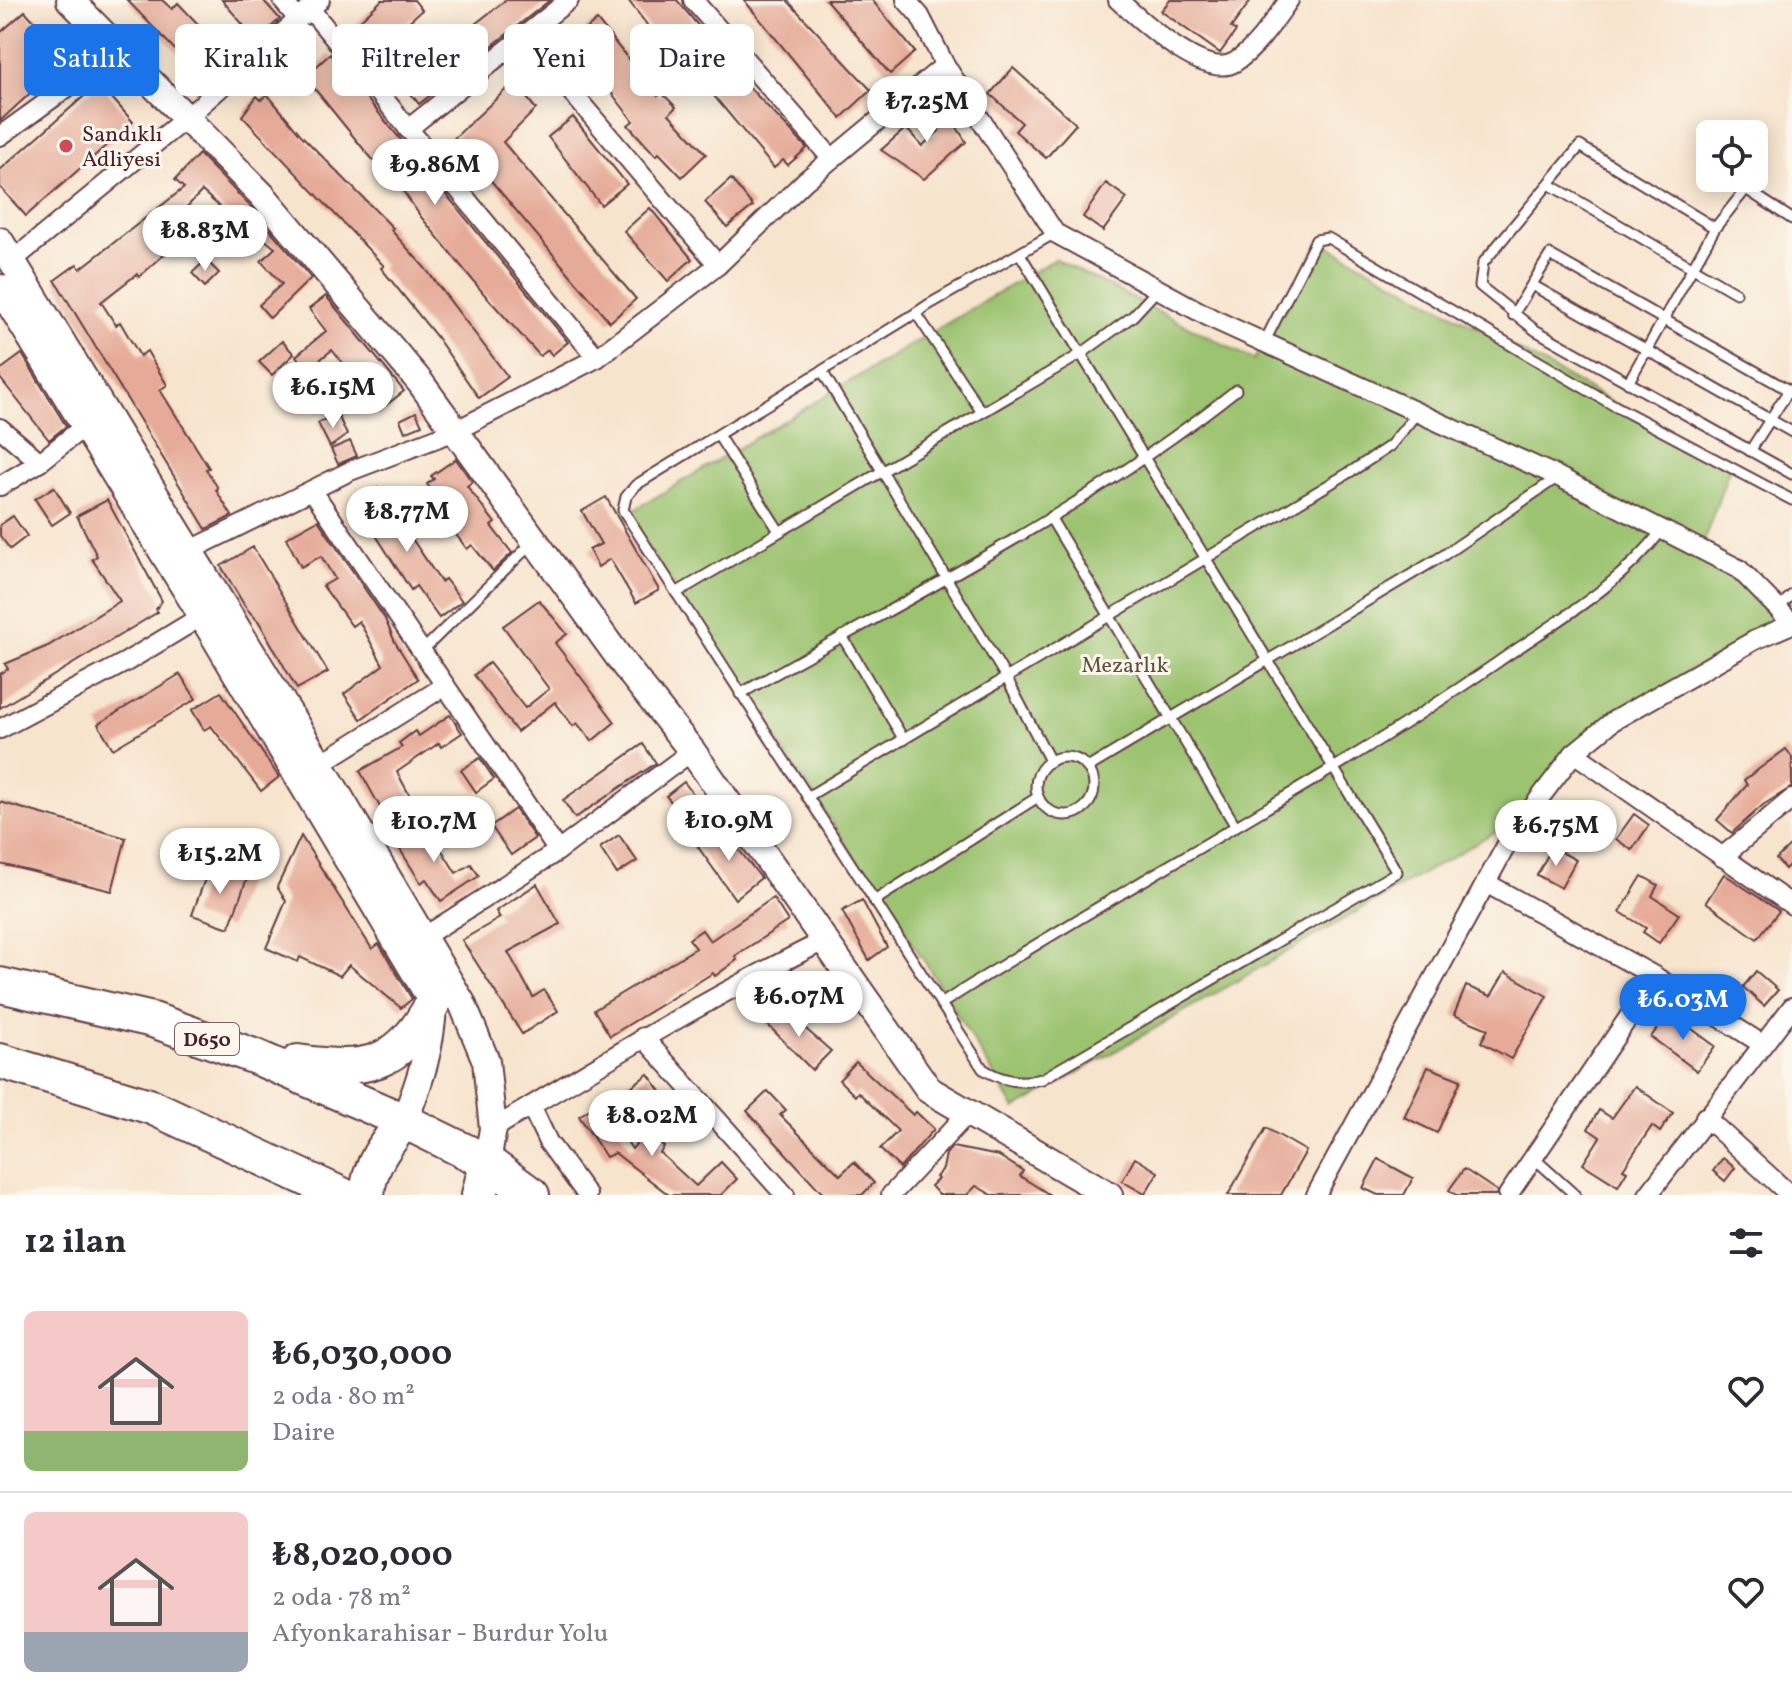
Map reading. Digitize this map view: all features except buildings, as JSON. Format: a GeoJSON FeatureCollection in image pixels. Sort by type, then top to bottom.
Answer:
{"type":"FeatureCollection","features":[{"type":"Feature","properties":{"kind":"highway","name":"D650"},"geometry":{"type":"LineString","coordinates":[[0,985],[153,1020],[256,1057],[404,1121],[483,1179],[532,1195]]}},
{"type":"Feature","properties":{"kind":"highway"},"geometry":{"type":"LineString","coordinates":[[256,1057],[343,1068],[375,1062],[400,1050],[421,1025],[433,1003]]}},
{"type":"Feature","properties":{"kind":"highway"},"geometry":{"type":"LineString","coordinates":[[0,1061],[152,1107],[342,1195]]}},
{"type":"Feature","properties":{"kind":"highway"},"geometry":{"type":"LineString","coordinates":[[367,1195],[368,1178],[382,1150],[404,1121]]}},
{"type":"Feature","properties":{"kind":"main road"},"geometry":{"type":"LineString","coordinates":[[70,0],[94,24]]}},
{"type":"Feature","properties":{"kind":"main road"},"geometry":{"type":"LineString","coordinates":[[159,91],[262,195],[420,382],[625,666],[692,751],[929,1090],[966,1115],[1081,1176],[1109,1195]]}},
{"type":"Feature","properties":{"kind":"main road"},"geometry":{"type":"LineString","coordinates":[[6,251],[320,764],[476,1032],[486,1061],[493,1129],[483,1179]]}},
{"type":"Feature","properties":{"kind":"main road"},"geometry":{"type":"LineString","coordinates":[[0,288],[202,616],[433,1003],[432,1033],[419,1085],[404,1121]]}},
{"type":"Feature","properties":{"kind":"street"},"geometry":{"type":"LineString","coordinates":[[282,0],[309,9],[597,358]]}},
{"type":"Feature","properties":{"kind":"street"},"geometry":{"type":"LineString","coordinates":[[539,24],[569,0]]}},
{"type":"Feature","properties":{"kind":"street"},"geometry":{"type":"LineString","coordinates":[[693,0],[832,159]]}},
{"type":"Feature","properties":{"kind":"street"},"geometry":{"type":"LineString","coordinates":[[906,0],[920,16],[945,65],[1055,233],[1264,343],[1559,477],[1739,569],[1792,623],[1755,640],[1613,721],[1574,753],[1513,833],[1316,1195]]}},
{"type":"Feature","properties":{"kind":"street"},"geometry":{"type":"LineString","coordinates":[[1118,0],[1183,52],[1221,66],[1233,63],[1252,48],[1289,0]]}},
{"type":"Feature","properties":{"kind":"street"},"geometry":{"type":"LineString","coordinates":[[6,251],[186,118],[309,9]]}},
{"type":"Feature","properties":{"kind":"street"},"geometry":{"type":"LineString","coordinates":[[408,129],[504,52]]}},
{"type":"Feature","properties":{"kind":"street"},"geometry":{"type":"LineString","coordinates":[[189,551],[350,471],[455,431],[597,358],[718,265],[832,159],[945,65]]}},
{"type":"Feature","properties":{"kind":"street"},"geometry":{"type":"LineString","coordinates":[[0,136],[55,96]]}},
{"type":"Feature","properties":{"kind":"street"},"geometry":{"type":"LineString","coordinates":[[575,96],[718,265]]}},
{"type":"Feature","properties":{"kind":"street"},"geometry":{"type":"LineString","coordinates":[[0,486],[40,462],[86,425]]}},
{"type":"Feature","properties":{"kind":"street"},"geometry":{"type":"LineString","coordinates":[[0,428],[40,462]]}},
{"type":"Feature","properties":{"kind":"street"},"geometry":{"type":"LineString","coordinates":[[312,490],[443,687],[558,851]]}},
{"type":"Feature","properties":{"kind":"street"},"geometry":{"type":"LineString","coordinates":[[0,729],[126,662],[202,616]]}},
{"type":"Feature","properties":{"kind":"street"},"geometry":{"type":"LineString","coordinates":[[320,764],[443,687]]}},
{"type":"Feature","properties":{"kind":"street"},"geometry":{"type":"LineString","coordinates":[[422,938],[558,851],[692,751]]}},
{"type":"Feature","properties":{"kind":"street"},"geometry":{"type":"LineString","coordinates":[[1574,753],[1792,905]]}},
{"type":"Feature","properties":{"kind":"street"},"geometry":{"type":"LineString","coordinates":[[1722,857],[1792,799]]}},
{"type":"Feature","properties":{"kind":"street"},"geometry":{"type":"LineString","coordinates":[[1486,883],[1656,977],[1762,1044]]}},
{"type":"Feature","properties":{"kind":"street"},"geometry":{"type":"LineString","coordinates":[[493,1129],[643,1037],[742,981],[824,941]]}},
{"type":"Feature","properties":{"kind":"street"},"geometry":{"type":"LineString","coordinates":[[1508,1195],[1656,977]]}},
{"type":"Feature","properties":{"kind":"street"},"geometry":{"type":"LineString","coordinates":[[1648,1195],[1792,1007]]}},
{"type":"Feature","properties":{"kind":"street"},"geometry":{"type":"LineString","coordinates":[[643,1037],[785,1195]]}},
{"type":"Feature","properties":{"kind":"street"},"geometry":{"type":"LineString","coordinates":[[531,1106],[548,1142],[587,1195]]}},
{"type":"Feature","properties":{"kind":"street"},"geometry":{"type":"LineString","coordinates":[[893,1194],[966,1115]]}},
{"type":"Feature","properties":{"kind":"street"},"geometry":{"type":"LineString","coordinates":[[1705,1117],[1790,1195]]}},
{"type":"Feature","properties":{"kind":"lane"},"geometry":{"type":"LineString","coordinates":[[1715,228],[1580,146],[1480,268],[1480,286],[1513,315],[1792,474]]}},
{"type":"Feature","properties":{"kind":"lane"},"geometry":{"type":"LineString","coordinates":[[1549,184],[1736,293]]}},
{"type":"Feature","properties":{"kind":"lane"},"geometry":{"type":"LineString","coordinates":[[1628,383],[1715,228],[1746,189],[1792,219]]}},
{"type":"Feature","properties":{"kind":"lane"},"geometry":{"type":"LineString","coordinates":[[1020,254],[1397,872],[1042,1079],[1008,1080],[983,1069],[623,510],[636,485],[916,313],[1055,233]]}},
{"type":"Feature","properties":{"kind":"lane"},"geometry":{"type":"LineString","coordinates":[[1264,343],[1316,240],[1324,237],[1615,406],[1792,500]]}},
{"type":"Feature","properties":{"kind":"lane"},"geometry":{"type":"LineString","coordinates":[[1513,315],[1550,255],[1790,391],[1750,451]]}},
{"type":"Feature","properties":{"kind":"lane"},"geometry":{"type":"LineString","coordinates":[[1532,285],[1792,432]]}},
{"type":"Feature","properties":{"kind":"lane"},"geometry":{"type":"LineString","coordinates":[[676,593],[881,469],[1081,354],[1133,316],[1158,289]]}},
{"type":"Feature","properties":{"kind":"lane"},"geometry":{"type":"LineString","coordinates":[[916,313],[981,411]]}},
{"type":"Feature","properties":{"kind":"lane"},"geometry":{"type":"LineString","coordinates":[[822,371],[1007,679],[1050,761]]}},
{"type":"Feature","properties":{"kind":"lane"},"geometry":{"type":"LineString","coordinates":[[740,694],[1050,517],[1145,459],[1236,390]]}},
{"type":"Feature","properties":{"kind":"lane"},"geometry":{"type":"LineString","coordinates":[[807,797],[1390,446],[1417,413]]}},
{"type":"Feature","properties":{"kind":"lane"},"geometry":{"type":"LineString","coordinates":[[718,435],[779,531]]}},
{"type":"Feature","properties":{"kind":"lane"},"geometry":{"type":"LineString","coordinates":[[1089,767],[1444,555],[1559,477]]}},
{"type":"Feature","properties":{"kind":"lane"},"geometry":{"type":"LineString","coordinates":[[1050,517],[1235,825]]}},
{"type":"Feature","properties":{"kind":"lane"},"geometry":{"type":"LineString","coordinates":[[941,1004],[1055,930],[1334,768],[1462,687],[1586,601],[1633,563],[1662,530]]}},
{"type":"Feature","properties":{"kind":"lane"},"geometry":{"type":"LineString","coordinates":[[420,653],[489,589],[535,540]]}},
{"type":"Feature","properties":{"kind":"lane"},"geometry":{"type":"LineString","coordinates":[[1778,608],[1792,595]]}},
{"type":"Feature","properties":{"kind":"lane"},"geometry":{"type":"LineString","coordinates":[[842,636],[904,740]]}},
{"type":"Feature","properties":{"kind":"lane"},"geometry":{"type":"LineString","coordinates":[[1066,756],[1089,767],[1094,791],[1079,811],[1055,813],[1038,797],[1039,773],[1050,761],[1066,756]]}},
{"type":"Feature","properties":{"kind":"lane"},"geometry":{"type":"LineString","coordinates":[[874,901],[1038,797]]}},
{"type":"Feature","properties":{"kind":"lane"},"geometry":{"type":"LineString","coordinates":[[1534,1158],[1575,1195]]}},
{"type":"Feature","properties":{"kind":"green space","name":"Mezarlık"},"geometry":{"type":"Polygon","coordinates":[[[1320,241],[1730,467],[1704,540],[1792,613],[1611,718],[1519,818],[1015,1109],[925,962],[626,515],[1055,259],[1254,360],[1320,241]]]}},
{"type":"Feature","properties":{"kind":"place","name":"Sandıklı Adliyesi"},"geometry":{"type":"Point","coordinates":[66,146]}}]}
